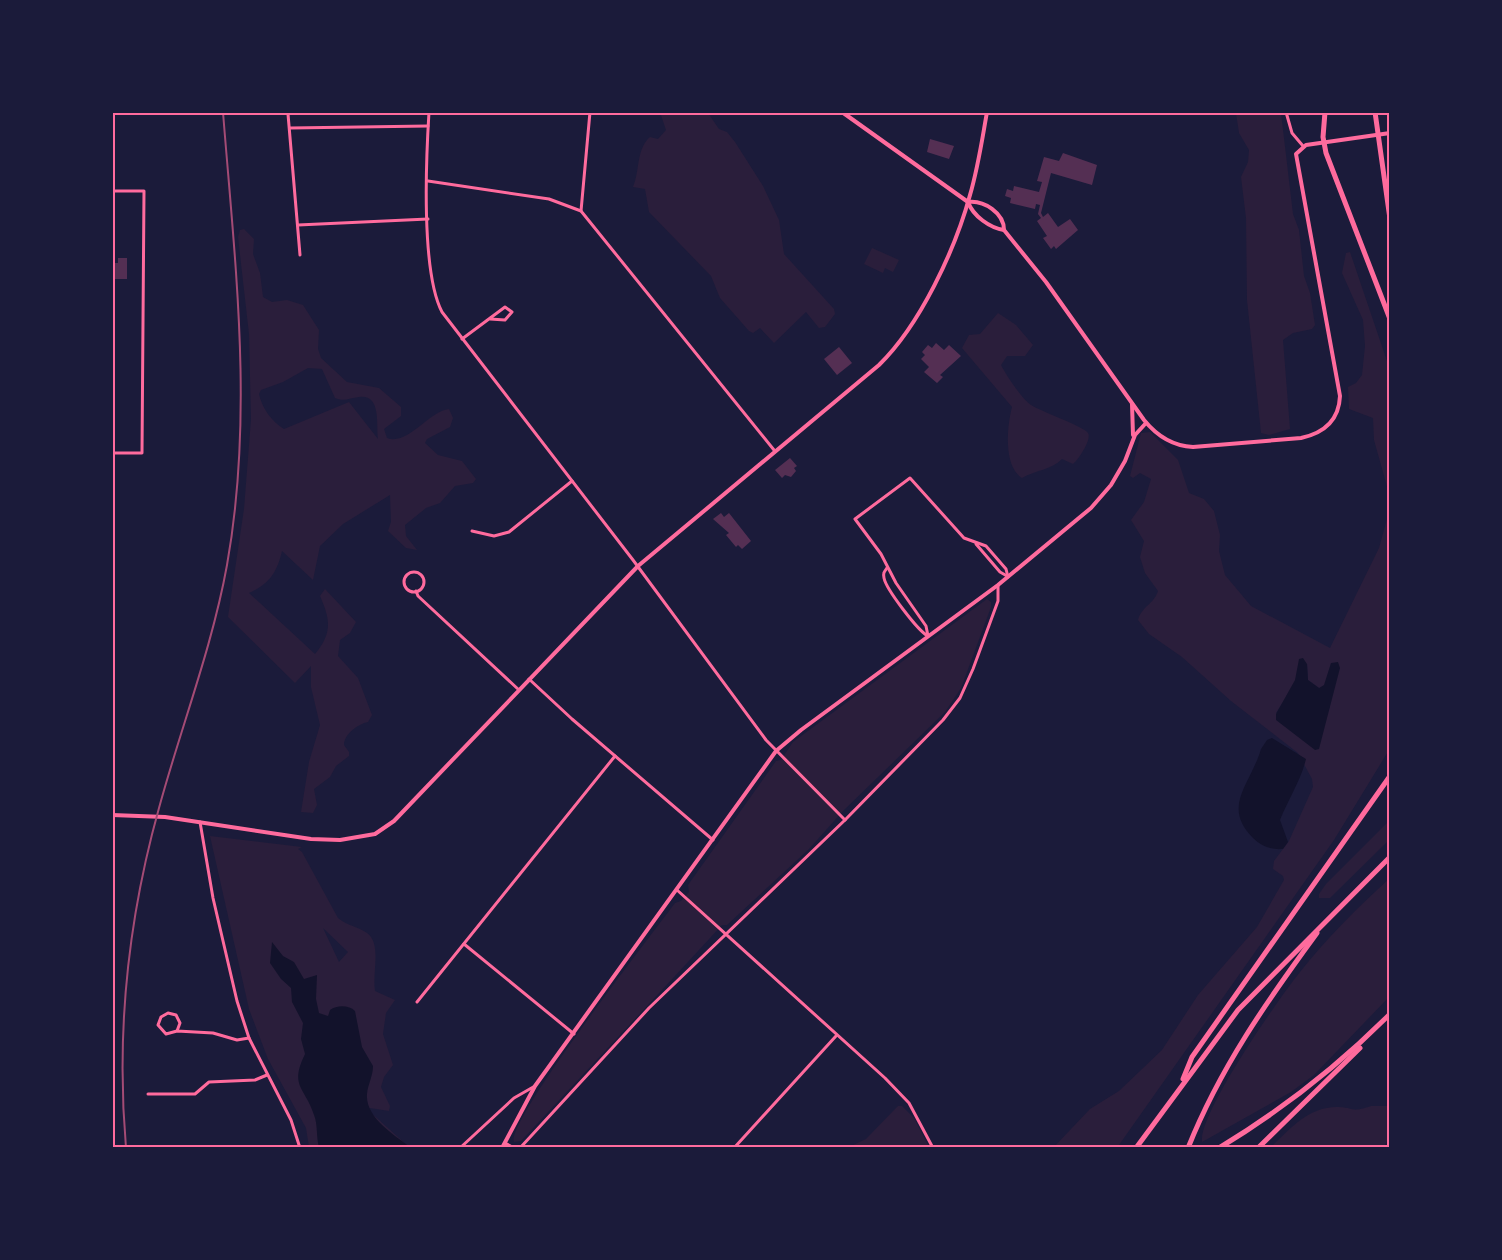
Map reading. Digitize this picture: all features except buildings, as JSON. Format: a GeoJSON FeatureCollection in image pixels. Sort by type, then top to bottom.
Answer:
{"type":"FeatureCollection","features":[{"type":"Feature","properties":{"kind":"highway"},"geometry":{"type":"LineString","coordinates":[[1325,112],[1323,142],[1389,319]]}},
{"type":"Feature","properties":{"kind":"highway"},"geometry":{"type":"LineString","coordinates":[[1375,112],[1389,219]]}},
{"type":"Feature","properties":{"kind":"highway"},"geometry":{"type":"LineString","coordinates":[[1182,1084],[1192,1057],[1389,776]]}},
{"type":"Feature","properties":{"kind":"highway"},"geometry":{"type":"LineString","coordinates":[[1136,1148],[1238,1010],[1389,857]]}},
{"type":"Feature","properties":{"kind":"highway"},"geometry":{"type":"LineString","coordinates":[[1188,1148],[1212,1094],[1241,1041],[1329,917]]}},
{"type":"Feature","properties":{"kind":"highway"},"geometry":{"type":"LineString","coordinates":[[1258,1148],[1338,1072],[1389,1014]]}},
{"type":"Feature","properties":{"kind":"highway"},"geometry":{"type":"LineString","coordinates":[[1219,1148],[1301,1094],[1376,1028]]}},
{"type":"Feature","properties":{"kind":"street"},"geometry":{"type":"LineString","coordinates":[[429,112],[428,219],[431,276],[436,301],[462,339],[638,566],[776,751],[845,820]]}},
{"type":"Feature","properties":{"kind":"street"},"geometry":{"type":"LineString","coordinates":[[581,211],[590,112]]}},
{"type":"Feature","properties":{"kind":"street"},"geometry":{"type":"LineString","coordinates":[[842,112],[968,202],[976,215],[995,228],[1004,230]]}},
{"type":"Feature","properties":{"kind":"street"},"geometry":{"type":"LineString","coordinates":[[112,815],[157,816],[316,839],[351,840],[375,834],[403,813],[638,566],[774,450],[879,365],[896,348],[933,282],[968,202],[987,112]]}},
{"type":"Feature","properties":{"kind":"street"},"geometry":{"type":"LineString","coordinates":[[1286,112],[1292,133],[1303,146]]}},
{"type":"Feature","properties":{"kind":"street"},"geometry":{"type":"LineString","coordinates":[[288,114],[300,255]]}},
{"type":"Feature","properties":{"kind":"street"},"geometry":{"type":"LineString","coordinates":[[290,128],[428,126]]}},
{"type":"Feature","properties":{"kind":"street"},"geometry":{"type":"LineString","coordinates":[[968,202],[978,202],[988,206],[1003,220],[1004,230],[1046,282],[1146,423],[1171,442],[1199,447],[1306,437],[1325,428],[1334,417],[1339,403],[1338,382],[1295,160],[1297,152],[1303,146],[1389,133]]}},
{"type":"Feature","properties":{"kind":"street"},"geometry":{"type":"LineString","coordinates":[[428,181],[549,199],[581,211],[774,450]]}},
{"type":"Feature","properties":{"kind":"street"},"geometry":{"type":"LineString","coordinates":[[112,191],[144,191],[142,453],[112,453]]}},
{"type":"Feature","properties":{"kind":"street"},"geometry":{"type":"LineString","coordinates":[[298,225],[428,219]]}},
{"type":"Feature","properties":{"kind":"street"},"geometry":{"type":"LineString","coordinates":[[462,339],[490,319],[500,308],[505,307],[512,312],[505,320],[490,319]]}},
{"type":"Feature","properties":{"kind":"street"},"geometry":{"type":"LineString","coordinates":[[1132,403],[1132,441]]}},
{"type":"Feature","properties":{"kind":"street"},"geometry":{"type":"LineString","coordinates":[[502,1148],[536,1086],[776,751],[801,730],[998,585],[1102,497],[1121,469],[1132,441],[1146,423]]}},
{"type":"Feature","properties":{"kind":"street"},"geometry":{"type":"LineString","coordinates":[[928,636],[926,627],[886,568],[881,554],[855,519],[910,478],[959,533],[976,544],[1000,572],[1008,577]]}},
{"type":"Feature","properties":{"kind":"street"},"geometry":{"type":"LineString","coordinates":[[472,531],[494,536],[509,532],[572,481]]}},
{"type":"Feature","properties":{"kind":"street"},"geometry":{"type":"LineString","coordinates":[[976,544],[986,546],[1006,569],[1008,577]]}},
{"type":"Feature","properties":{"kind":"street"},"geometry":{"type":"LineString","coordinates":[[886,568],[884,578],[888,587],[920,631],[928,636]]}},
{"type":"Feature","properties":{"kind":"street"},"geometry":{"type":"LineString","coordinates":[[416,591],[423,586],[424,580],[421,575],[413,572],[406,577],[407,588],[416,591],[418,596],[519,690]]}},
{"type":"Feature","properties":{"kind":"street"},"geometry":{"type":"LineString","coordinates":[[520,1148],[525,1146],[649,1008],[933,732],[960,698],[995,611],[999,596],[998,585]]}},
{"type":"Feature","properties":{"kind":"street"},"geometry":{"type":"LineString","coordinates":[[529,679],[713,840]]}},
{"type":"Feature","properties":{"kind":"street"},"geometry":{"type":"LineString","coordinates":[[417,1002],[615,756]]}},
{"type":"Feature","properties":{"kind":"street"},"geometry":{"type":"LineString","coordinates":[[200,822],[228,967],[249,1038],[291,1120],[300,1148]]}},
{"type":"Feature","properties":{"kind":"street"},"geometry":{"type":"LineString","coordinates":[[677,890],[885,1078],[909,1103],[933,1148]]}},
{"type":"Feature","properties":{"kind":"street"},"geometry":{"type":"LineString","coordinates":[[464,944],[574,1034]]}},
{"type":"Feature","properties":{"kind":"street"},"geometry":{"type":"LineString","coordinates":[[177,1031],[180,1023],[176,1016],[168,1013],[161,1017],[158,1025],[162,1032],[170,1034],[177,1031],[213,1033],[237,1040],[249,1038]]}},
{"type":"Feature","properties":{"kind":"street"},"geometry":{"type":"LineString","coordinates":[[734,1148],[836,1036]]}},
{"type":"Feature","properties":{"kind":"street"},"geometry":{"type":"LineString","coordinates":[[148,1094],[195,1094],[209,1082],[255,1080],[267,1076]]}},
{"type":"Feature","properties":{"kind":"street"},"geometry":{"type":"LineString","coordinates":[[460,1148],[514,1098],[536,1086]]}},
{"type":"Feature","properties":{"kind":"street"},"geometry":{"type":"LineString","coordinates":[[504,1142],[514,1148]]}},
{"type":"Feature","properties":{"kind":"shaded area"},"geometry":{"type":"Polygon","coordinates":[[[653,113],[708,113],[719,129],[727,132],[763,186],[779,220],[784,254],[834,309],[835,314],[825,327],[819,328],[806,312],[774,343],[760,328],[753,333],[749,331],[720,298],[711,276],[649,212],[645,189],[633,187],[642,148],[650,137],[658,139],[666,130],[661,115],[653,113]]]}},
{"type":"Feature","properties":{"kind":"shaded area"},"geometry":{"type":"Polygon","coordinates":[[[1236,113],[1281,113],[1293,214],[1299,230],[1304,276],[1310,293],[1315,325],[1312,329],[1293,333],[1283,340],[1290,429],[1269,435],[1261,433],[1247,300],[1246,218],[1241,177],[1248,162],[1249,150],[1239,133],[1236,113]]]}},
{"type":"Feature","properties":{"kind":"shaded area"},"geometry":{"type":"Polygon","coordinates":[[[244,229],[254,239],[253,254],[260,273],[263,297],[272,302],[287,300],[303,305],[319,330],[318,349],[321,358],[347,382],[379,388],[401,407],[401,416],[384,429],[387,438],[403,437],[441,411],[449,409],[453,418],[450,427],[427,439],[425,443],[438,455],[462,461],[476,479],[473,483],[455,486],[440,503],[426,508],[405,525],[406,536],[417,550],[406,548],[388,531],[391,522],[390,495],[343,524],[320,546],[313,580],[282,551],[278,566],[271,577],[262,586],[249,593],[315,654],[327,632],[328,619],[320,596],[325,589],[356,622],[350,633],[340,640],[338,656],[358,678],[372,715],[368,722],[356,727],[346,737],[344,745],[349,756],[336,766],[330,777],[314,789],[317,805],[313,813],[301,812],[309,762],[320,725],[311,687],[311,666],[295,683],[228,617],[244,509],[251,419],[249,334],[238,237],[240,230],[244,229]],[[308,368],[283,382],[261,390],[260,399],[272,419],[284,429],[349,402],[378,439],[375,406],[371,400],[366,397],[344,400],[335,398],[322,369],[308,368]]]}},
{"type":"Feature","properties":{"kind":"shaded area"},"geometry":{"type":"Polygon","coordinates":[[[872,248],[899,260],[893,272],[885,268],[883,273],[864,264],[872,248]]]}},
{"type":"Feature","properties":{"kind":"shaded area"},"geometry":{"type":"Polygon","coordinates":[[[1350,252],[1389,367],[1389,750],[1334,840],[1119,1145],[1116,1148],[1053,1148],[1090,1109],[1119,1091],[1162,1050],[1198,995],[1257,927],[1284,880],[1283,876],[1273,869],[1274,861],[1289,841],[1313,787],[1312,779],[1298,753],[1231,701],[1182,657],[1149,634],[1138,620],[1142,611],[1154,599],[1158,591],[1145,573],[1140,557],[1144,541],[1131,520],[1144,502],[1151,479],[1140,473],[1133,478],[1130,476],[1141,433],[1150,432],[1178,460],[1189,493],[1204,499],[1214,511],[1220,535],[1219,551],[1225,575],[1251,606],[1330,648],[1379,548],[1387,519],[1388,490],[1374,440],[1373,418],[1349,409],[1348,387],[1356,383],[1362,375],[1365,346],[1363,320],[1342,273],[1346,253],[1350,252]],[[1307,664],[1276,713],[1328,712],[1330,707],[1319,688],[1308,680],[1307,664]]]}},
{"type":"Feature","properties":{"kind":"shaded area"},"geometry":{"type":"Polygon","coordinates":[[[998,313],[1016,325],[1033,345],[1025,356],[1007,356],[1001,365],[1019,392],[1031,405],[1088,433],[1087,444],[1073,464],[1062,459],[1022,478],[1012,465],[1008,435],[1012,407],[962,348],[969,335],[980,334],[998,313]]]}},
{"type":"Feature","properties":{"kind":"shaded area"},"geometry":{"type":"Polygon","coordinates":[[[987,599],[991,602],[991,607],[961,688],[945,712],[843,811],[809,849],[727,925],[722,925],[521,1141],[514,1142],[518,1127],[556,1065],[675,903],[681,901],[689,892],[688,885],[776,761],[781,760],[793,742],[987,599]]]}},
{"type":"Feature","properties":{"kind":"shaded area"},"geometry":{"type":"Polygon","coordinates":[[[1303,658],[1307,664],[1308,680],[1319,688],[1324,685],[1331,663],[1338,662],[1340,668],[1319,749],[1315,750],[1276,720],[1276,714],[1295,680],[1299,659],[1303,658]]]}},
{"type":"Feature","properties":{"kind":"shaded area"},"geometry":{"type":"Polygon","coordinates":[[[1272,738],[1306,759],[1280,820],[1288,842],[1283,849],[1270,848],[1256,841],[1239,816],[1241,795],[1261,749],[1267,740],[1272,738]]]}},
{"type":"Feature","properties":{"kind":"shaded area"},"geometry":{"type":"Polygon","coordinates":[[[1389,821],[1389,840],[1330,898],[1319,898],[1326,884],[1389,821]]]}},
{"type":"Feature","properties":{"kind":"shaded area"},"geometry":{"type":"Polygon","coordinates":[[[210,836],[302,847],[298,849],[302,852],[338,918],[364,931],[372,938],[375,951],[375,991],[395,1000],[386,1013],[383,1034],[393,1065],[384,1077],[381,1087],[390,1106],[389,1111],[370,1108],[369,1111],[409,1147],[309,1147],[306,1128],[268,1059],[249,1009],[210,836]],[[323,928],[339,962],[348,952],[323,928]]]}},
{"type":"Feature","properties":{"kind":"shaded area"},"geometry":{"type":"Polygon","coordinates":[[[1389,879],[1389,997],[1314,1075],[1291,1092],[1202,1142],[1204,1128],[1213,1107],[1242,1056],[1275,1006],[1321,947],[1389,879]]]}},
{"type":"Feature","properties":{"kind":"shaded area"},"geometry":{"type":"Polygon","coordinates":[[[272,942],[283,956],[294,962],[304,979],[317,975],[316,999],[319,1013],[328,1016],[330,1010],[339,1007],[355,1011],[362,1047],[373,1066],[367,1094],[371,1110],[382,1125],[410,1147],[319,1147],[315,1119],[298,1080],[300,1065],[305,1054],[301,1039],[303,1023],[292,1002],[291,988],[281,979],[270,963],[272,942]]]}},
{"type":"Feature","properties":{"kind":"shaded area"},"geometry":{"type":"Polygon","coordinates":[[[898,1106],[902,1106],[914,1118],[929,1147],[849,1147],[866,1139],[898,1106]]]}},
{"type":"Feature","properties":{"kind":"shaded area"},"geometry":{"type":"Polygon","coordinates":[[[1371,1106],[1387,1106],[1389,1110],[1390,1127],[1384,1147],[1271,1147],[1301,1120],[1319,1110],[1339,1107],[1356,1110],[1371,1106]]]}},
{"type":"Feature","properties":{"kind":"railway"},"geometry":{"type":"LineString","coordinates":[[126,1148],[123,1105],[124,1019],[132,934],[139,892],[159,808],[221,596],[235,508],[241,395],[240,339],[223,112]]}}]}
